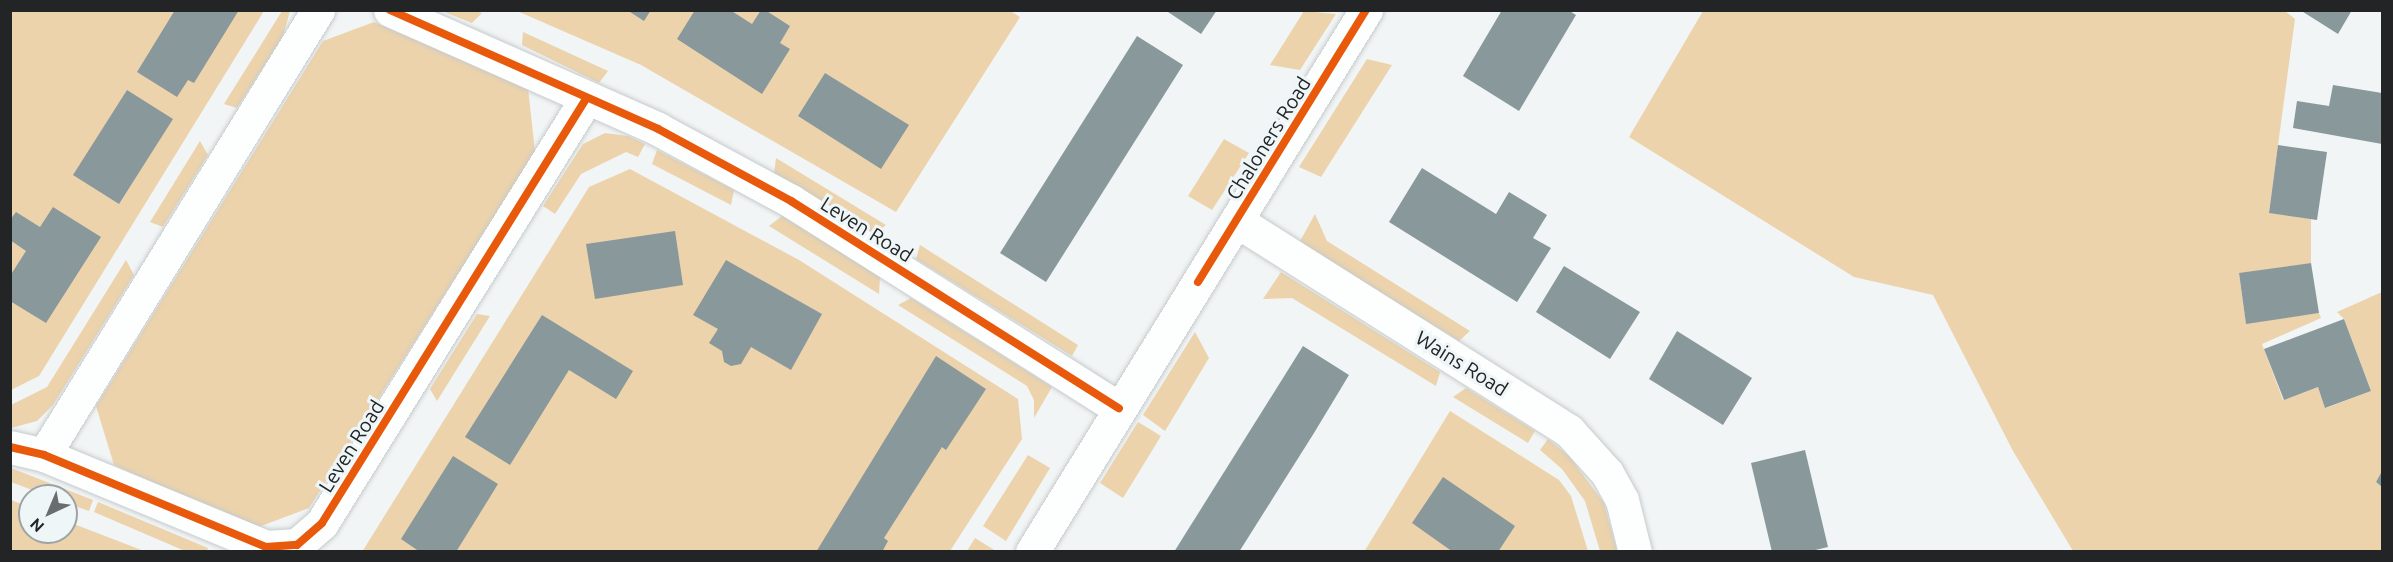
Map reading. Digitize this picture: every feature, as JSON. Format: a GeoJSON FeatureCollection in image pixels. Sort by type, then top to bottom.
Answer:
{"type":"FeatureCollection","features":[{"type":"Feature","properties":{"kind":"street"},"geometry":{"type":"LineString","coordinates":[[44,455],[318,10]]}},
{"type":"Feature","properties":{"kind":"street","name":"Leven Road"},"geometry":{"type":"LineString","coordinates":[[390,10],[586,99],[658,129],[791,201],[1119,408]]}},
{"type":"Feature","properties":{"kind":"street","name":"Chaloners Road"},"geometry":{"type":"LineString","coordinates":[[1045,547],[1119,408],[1366,10]]}},
{"type":"Feature","properties":{"kind":"street","name":"Leven Road"},"geometry":{"type":"LineString","coordinates":[[10,447],[44,455],[266,547],[297,545],[322,523],[586,99]]}},
{"type":"Feature","properties":{"kind":"street","name":"Wains Road"},"geometry":{"type":"LineString","coordinates":[[1237,221],[1569,431],[1607,473],[1622,501],[1635,552]]}},
{"type":"Feature","properties":{"kind":"shaded area"},"geometry":{"type":"Polygon","coordinates":[[[1009,10],[1020,17],[896,212],[641,65],[517,11],[1009,10]]]}},
{"type":"Feature","properties":{"kind":"shaded area"},"geometry":{"type":"Polygon","coordinates":[[[10,11],[264,11],[39,376],[11,390],[10,11]]]}},
{"type":"Feature","properties":{"kind":"shaded area"},"geometry":{"type":"Polygon","coordinates":[[[282,11],[290,11],[283,36],[237,108],[224,104],[282,11]]]}},
{"type":"Feature","properties":{"kind":"shaded area"},"geometry":{"type":"Polygon","coordinates":[[[442,11],[476,11],[482,13],[472,23],[442,11]]]}},
{"type":"Feature","properties":{"kind":"shaded area"},"geometry":{"type":"Polygon","coordinates":[[[1304,11],[1336,14],[1300,70],[1270,65],[1304,11]]]}},
{"type":"Feature","properties":{"kind":"shaded area"},"geometry":{"type":"Polygon","coordinates":[[[1703,11],[2285,11],[2295,19],[2269,212],[2311,219],[2311,263],[2239,274],[2246,323],[2319,313],[2321,318],[2262,344],[2283,400],[2318,387],[2326,408],[2371,391],[2344,319],[2337,312],[2382,292],[2382,471],[2376,482],[2382,487],[2382,551],[2073,551],[2013,451],[1933,295],[1854,277],[1629,137],[1703,11]]]}},
{"type":"Feature","properties":{"kind":"shaded area"},"geometry":{"type":"Polygon","coordinates":[[[374,22],[528,88],[535,152],[309,508],[256,528],[114,465],[96,406],[323,41],[374,22]]]}},
{"type":"Feature","properties":{"kind":"shaded area"},"geometry":{"type":"Polygon","coordinates":[[[523,32],[608,71],[599,83],[522,45],[523,32]]]}},
{"type":"Feature","properties":{"kind":"shaded area"},"geometry":{"type":"Polygon","coordinates":[[[1367,59],[1392,65],[1321,177],[1299,167],[1367,59]]]}},
{"type":"Feature","properties":{"kind":"shaded area"},"geometry":{"type":"Polygon","coordinates":[[[605,133],[628,136],[645,144],[638,157],[626,152],[581,174],[555,214],[543,206],[583,144],[605,133]]]}},
{"type":"Feature","properties":{"kind":"shaded area"},"geometry":{"type":"Polygon","coordinates":[[[1224,139],[1249,153],[1212,210],[1188,196],[1224,139]]]}},
{"type":"Feature","properties":{"kind":"shaded area"},"geometry":{"type":"Polygon","coordinates":[[[200,141],[208,155],[163,227],[150,222],[200,141]]]}},
{"type":"Feature","properties":{"kind":"shaded area"},"geometry":{"type":"Polygon","coordinates":[[[657,150],[734,190],[731,205],[652,164],[657,150]]]}},
{"type":"Feature","properties":{"kind":"shaded area"},"geometry":{"type":"Polygon","coordinates":[[[776,158],[886,225],[875,234],[774,174],[776,158]]]}},
{"type":"Feature","properties":{"kind":"shaded area"},"geometry":{"type":"Polygon","coordinates":[[[630,169],[799,260],[1018,399],[1022,439],[950,551],[362,552],[589,187],[630,169]]]}},
{"type":"Feature","properties":{"kind":"shaded area"},"geometry":{"type":"Polygon","coordinates":[[[1315,214],[1327,241],[1470,331],[1459,341],[1299,243],[1315,214]]]}},
{"type":"Feature","properties":{"kind":"shaded area"},"geometry":{"type":"Polygon","coordinates":[[[782,216],[880,277],[879,294],[769,226],[782,216]]]}},
{"type":"Feature","properties":{"kind":"shaded area"},"geometry":{"type":"Polygon","coordinates":[[[920,245],[1078,345],[1072,356],[916,259],[920,245]]]}},
{"type":"Feature","properties":{"kind":"shaded area"},"geometry":{"type":"Polygon","coordinates":[[[126,260],[134,275],[53,405],[37,421],[11,428],[11,405],[47,387],[126,260]]]}},
{"type":"Feature","properties":{"kind":"shaded area"},"geometry":{"type":"Polygon","coordinates":[[[1281,272],[1440,372],[1436,386],[1292,298],[1263,299],[1281,272]]]}},
{"type":"Feature","properties":{"kind":"shaded area"},"geometry":{"type":"Polygon","coordinates":[[[911,298],[1052,387],[1034,418],[1034,400],[1027,386],[898,305],[911,298]]]}},
{"type":"Feature","properties":{"kind":"shaded area"},"geometry":{"type":"Polygon","coordinates":[[[477,314],[490,316],[437,401],[430,389],[477,314]]]}},
{"type":"Feature","properties":{"kind":"shaded area"},"geometry":{"type":"Polygon","coordinates":[[[1195,332],[1209,358],[1165,431],[1143,415],[1195,332]]]}},
{"type":"Feature","properties":{"kind":"shaded area"},"geometry":{"type":"Polygon","coordinates":[[[1466,388],[1535,431],[1528,443],[1453,397],[1466,388]]]}},
{"type":"Feature","properties":{"kind":"shaded area"},"geometry":{"type":"Polygon","coordinates":[[[1450,411],[1559,480],[1571,496],[1588,551],[1364,552],[1450,411]]]}},
{"type":"Feature","properties":{"kind":"shaded area"},"geometry":{"type":"Polygon","coordinates":[[[1138,422],[1161,436],[1123,498],[1100,483],[1138,422]]]}},
{"type":"Feature","properties":{"kind":"shaded area"},"geometry":{"type":"Polygon","coordinates":[[[1548,439],[1569,456],[1604,503],[1617,551],[1600,551],[1585,501],[1562,469],[1540,450],[1548,439]]]}},
{"type":"Feature","properties":{"kind":"shaded area"},"geometry":{"type":"Polygon","coordinates":[[[1028,455],[1050,468],[1006,541],[983,526],[1028,455]]]}},
{"type":"Feature","properties":{"kind":"shaded area"},"geometry":{"type":"Polygon","coordinates":[[[11,468],[52,484],[18,485],[11,482],[11,468]]]}},
{"type":"Feature","properties":{"kind":"shaded area"},"geometry":{"type":"Polygon","coordinates":[[[78,494],[93,500],[89,511],[78,507],[78,494]]]}},
{"type":"Feature","properties":{"kind":"shaded area"},"geometry":{"type":"Polygon","coordinates":[[[11,500],[18,503],[18,544],[78,544],[78,526],[144,551],[11,551],[11,500]]]}},
{"type":"Feature","properties":{"kind":"shaded area"},"geometry":{"type":"Polygon","coordinates":[[[98,502],[208,548],[207,551],[185,551],[94,512],[98,502]]]}},
{"type":"Feature","properties":{"kind":"shaded area"},"geometry":{"type":"Polygon","coordinates":[[[975,538],[996,551],[967,551],[975,538]]]}},
{"type":"Feature","properties":{"kind":"building"},"geometry":{"type":"Polygon","coordinates":[[[175,10],[239,10],[194,83],[188,80],[177,97],[137,72],[175,10]]]}},
{"type":"Feature","properties":{"kind":"building"},"geometry":{"type":"Polygon","coordinates":[[[627,10],[651,10],[644,21],[627,10]]]}},
{"type":"Feature","properties":{"kind":"building"},"geometry":{"type":"Polygon","coordinates":[[[695,10],[730,10],[752,24],[761,10],[765,10],[790,26],[780,43],[790,49],[762,94],[677,39],[695,10]]]}},
{"type":"Feature","properties":{"kind":"building"},"geometry":{"type":"Polygon","coordinates":[[[1165,10],[1217,10],[1201,34],[1165,10]]]}},
{"type":"Feature","properties":{"kind":"building"},"geometry":{"type":"Polygon","coordinates":[[[1502,10],[1568,10],[1576,15],[1519,111],[1463,76],[1502,10]]]}},
{"type":"Feature","properties":{"kind":"building"},"geometry":{"type":"Polygon","coordinates":[[[2300,10],[2352,10],[2338,34],[2300,10]]]}},
{"type":"Feature","properties":{"kind":"building"},"geometry":{"type":"Polygon","coordinates":[[[1137,36],[1183,65],[1046,282],[1000,253],[1137,36]]]}},
{"type":"Feature","properties":{"kind":"building"},"geometry":{"type":"Polygon","coordinates":[[[825,73],[909,125],[881,169],[798,116],[825,73]]]}},
{"type":"Feature","properties":{"kind":"building"},"geometry":{"type":"Polygon","coordinates":[[[2333,85],[2382,93],[2382,144],[2293,128],[2297,101],[2329,106],[2333,85]]]}},
{"type":"Feature","properties":{"kind":"building"},"geometry":{"type":"Polygon","coordinates":[[[127,90],[173,119],[119,204],[73,175],[127,90]]]}},
{"type":"Feature","properties":{"kind":"building"},"geometry":{"type":"Polygon","coordinates":[[[2278,145],[2327,152],[2317,220],[2269,213],[2278,145]]]}},
{"type":"Feature","properties":{"kind":"building"},"geometry":{"type":"Polygon","coordinates":[[[1422,168],[1496,214],[1509,192],[1547,215],[1533,238],[1551,248],[1517,302],[1389,222],[1422,168]]]}},
{"type":"Feature","properties":{"kind":"building"},"geometry":{"type":"Polygon","coordinates":[[[53,207],[101,237],[46,323],[10,301],[10,276],[26,251],[10,240],[10,220],[16,212],[40,227],[53,207]]]}},
{"type":"Feature","properties":{"kind":"building"},"geometry":{"type":"Polygon","coordinates":[[[675,231],[683,285],[595,299],[586,244],[675,231]]]}},
{"type":"Feature","properties":{"kind":"building"},"geometry":{"type":"Polygon","coordinates":[[[726,260],[822,314],[791,370],[751,347],[741,364],[731,366],[724,362],[722,351],[709,343],[718,329],[693,315],[726,260]]]}},
{"type":"Feature","properties":{"kind":"building"},"geometry":{"type":"Polygon","coordinates":[[[2311,263],[2319,313],[2246,324],[2239,273],[2311,263]]]}},
{"type":"Feature","properties":{"kind":"building"},"geometry":{"type":"Polygon","coordinates":[[[1564,266],[1640,312],[1610,359],[1536,312],[1564,266]]]}},
{"type":"Feature","properties":{"kind":"building"},"geometry":{"type":"Polygon","coordinates":[[[542,315],[633,371],[616,399],[569,370],[510,465],[465,437],[542,315]]]}},
{"type":"Feature","properties":{"kind":"building"},"geometry":{"type":"Polygon","coordinates":[[[2344,319],[2371,391],[2325,408],[2318,387],[2284,400],[2264,349],[2344,319]]]}},
{"type":"Feature","properties":{"kind":"building"},"geometry":{"type":"Polygon","coordinates":[[[1677,331],[1752,378],[1723,425],[1649,379],[1677,331]]]}},
{"type":"Feature","properties":{"kind":"building"},"geometry":{"type":"Polygon","coordinates":[[[1303,346],[1349,375],[1314,433],[1239,552],[1174,552],[1303,346]]]}},
{"type":"Feature","properties":{"kind":"building"},"geometry":{"type":"Polygon","coordinates":[[[936,356],[986,389],[946,450],[942,447],[884,538],[888,541],[882,552],[816,552],[936,356]]]}},
{"type":"Feature","properties":{"kind":"building"},"geometry":{"type":"Polygon","coordinates":[[[1805,450],[1828,547],[1807,552],[1772,552],[1751,463],[1805,450]]]}},
{"type":"Feature","properties":{"kind":"building"},"geometry":{"type":"Polygon","coordinates":[[[453,456],[498,484],[456,552],[420,552],[401,539],[453,456]]]}},
{"type":"Feature","properties":{"kind":"building"},"geometry":{"type":"Polygon","coordinates":[[[2382,471],[2382,487],[2376,482],[2382,471]]]}},
{"type":"Feature","properties":{"kind":"building"},"geometry":{"type":"Polygon","coordinates":[[[1443,477],[1515,526],[1498,552],[1453,552],[1412,523],[1443,477]]]}},
{"type":"Feature","properties":{"kind":"cycle path"},"geometry":{"type":"LineString","coordinates":[[390,10],[658,129],[791,201],[1119,408]]}},
{"type":"Feature","properties":{"kind":"cycle path"},"geometry":{"type":"LineString","coordinates":[[1198,282],[1366,10]]}},
{"type":"Feature","properties":{"kind":"cycle path"},"geometry":{"type":"LineString","coordinates":[[10,447],[44,455],[266,547],[297,545],[322,523],[586,99]]}}]}
